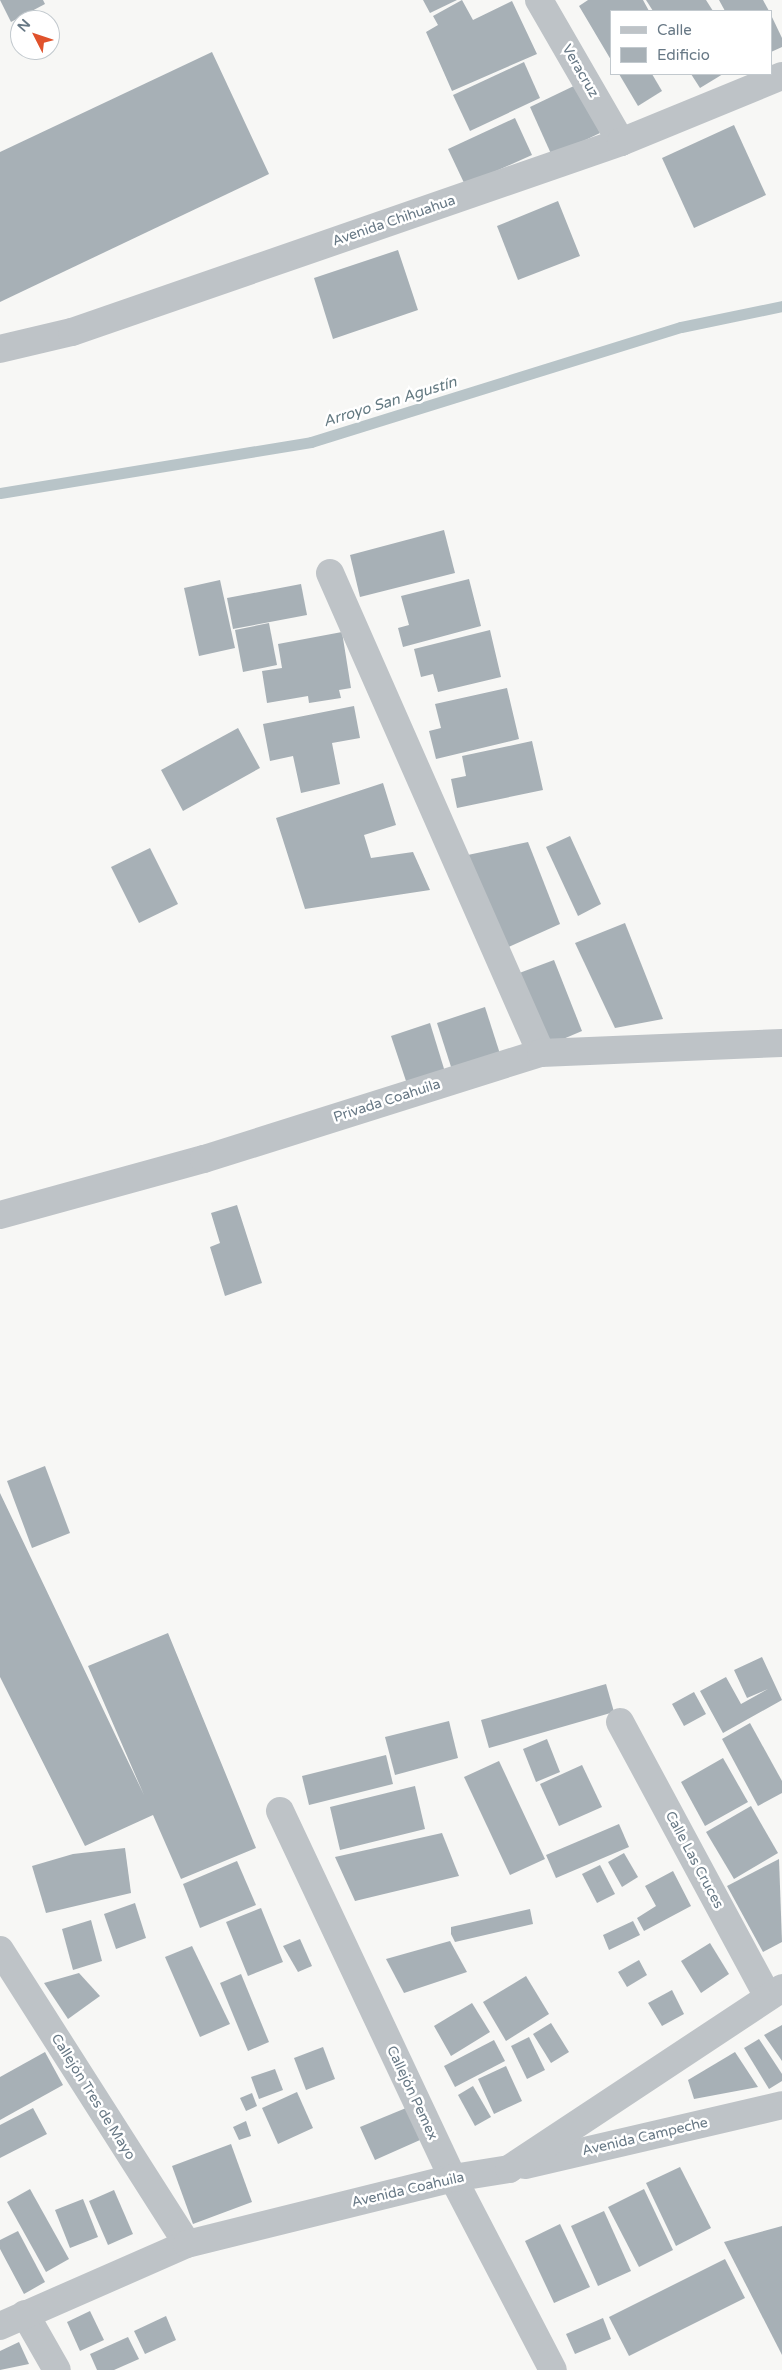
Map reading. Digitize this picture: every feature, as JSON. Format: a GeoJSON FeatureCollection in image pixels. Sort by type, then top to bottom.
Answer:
{"type":"FeatureCollection","features":[{"type":"Feature","properties":{"kind":"street","name":"Veracruz"},"geometry":{"type":"LineString","coordinates":[[539,0],[622,142]]}},
{"type":"Feature","properties":{"kind":"street","name":"Avenida Chihuahua"},"geometry":{"type":"LineString","coordinates":[[0,349],[72,332],[622,142],[782,76]]}},
{"type":"Feature","properties":{"kind":"street"},"geometry":{"type":"LineString","coordinates":[[330,573],[541,1053]]}},
{"type":"Feature","properties":{"kind":"street","name":"Privada Coahuila"},"geometry":{"type":"LineString","coordinates":[[0,1215],[204,1159],[541,1053],[782,1043]]}},
{"type":"Feature","properties":{"kind":"street","name":"Calle Las Cruces"},"geometry":{"type":"LineString","coordinates":[[620,1722],[775,1992]]}},
{"type":"Feature","properties":{"kind":"street","name":"Callejón Pemex"},"geometry":{"type":"LineString","coordinates":[[280,1812],[452,2178],[553,2370]]}},
{"type":"Feature","properties":{"kind":"street","name":"Callejón Tres de Mayo"},"geometry":{"type":"LineString","coordinates":[[0,1950],[187,2244]]}},
{"type":"Feature","properties":{"kind":"street","name":"Avenida Coahuila"},"geometry":{"type":"LineString","coordinates":[[0,2326],[187,2244],[452,2178],[509,2169],[775,1992]]}},
{"type":"Feature","properties":{"kind":"street","name":"Avenida Campeche"},"geometry":{"type":"LineString","coordinates":[[509,2169],[782,2105]]}},
{"type":"Feature","properties":{"kind":"street"},"geometry":{"type":"LineString","coordinates":[[25,2314],[57,2370]]}},
{"type":"Feature","properties":{"kind":"building"},"geometry":{"type":"Polygon","coordinates":[[[0,0],[43,0],[45,4],[34,10],[10,10],[10,20],[0,0]]]}},
{"type":"Feature","properties":{"kind":"building"},"geometry":{"type":"Polygon","coordinates":[[[423,0],[457,0],[430,13],[423,0]]]}},
{"type":"Feature","properties":{"kind":"building"},"geometry":{"type":"Polygon","coordinates":[[[462,0],[473,20],[512,1],[537,54],[452,91],[426,32],[438,25],[433,16],[462,0]]]}},
{"type":"Feature","properties":{"kind":"building"},"geometry":{"type":"Polygon","coordinates":[[[588,0],[643,0],[648,10],[610,10],[610,58],[579,6],[588,0]]]}},
{"type":"Feature","properties":{"kind":"building"},"geometry":{"type":"Polygon","coordinates":[[[646,0],[706,0],[712,10],[652,10],[646,0]]]}},
{"type":"Feature","properties":{"kind":"building"},"geometry":{"type":"Polygon","coordinates":[[[719,0],[763,0],[768,10],[724,10],[719,0]]]}},
{"type":"Feature","properties":{"kind":"building"},"geometry":{"type":"Polygon","coordinates":[[[772,17],[782,38],[782,47],[772,52],[772,17]]]}},
{"type":"Feature","properties":{"kind":"building"},"geometry":{"type":"Polygon","coordinates":[[[212,52],[269,174],[0,302],[0,152],[212,52]]]}},
{"type":"Feature","properties":{"kind":"building"},"geometry":{"type":"Polygon","coordinates":[[[524,62],[540,98],[470,131],[453,95],[524,62]]]}},
{"type":"Feature","properties":{"kind":"building"},"geometry":{"type":"Polygon","coordinates":[[[620,75],[653,75],[662,91],[638,106],[620,75]]]}},
{"type":"Feature","properties":{"kind":"building"},"geometry":{"type":"Polygon","coordinates":[[[692,75],[721,75],[700,88],[692,75]]]}},
{"type":"Feature","properties":{"kind":"building"},"geometry":{"type":"Polygon","coordinates":[[[578,84],[600,133],[552,156],[530,107],[578,84]]]}},
{"type":"Feature","properties":{"kind":"building"},"geometry":{"type":"Polygon","coordinates":[[[515,118],[532,155],[465,185],[448,149],[515,118]]]}},
{"type":"Feature","properties":{"kind":"building"},"geometry":{"type":"Polygon","coordinates":[[[734,125],[766,195],[694,228],[662,158],[734,125]]]}},
{"type":"Feature","properties":{"kind":"building"},"geometry":{"type":"Polygon","coordinates":[[[558,201],[580,256],[518,280],[497,226],[558,201]]]}},
{"type":"Feature","properties":{"kind":"building"},"geometry":{"type":"Polygon","coordinates":[[[398,250],[418,310],[333,339],[314,278],[398,250]]]}},
{"type":"Feature","properties":{"kind":"building"},"geometry":{"type":"Polygon","coordinates":[[[444,530],[455,573],[360,597],[350,555],[444,530]]]}},
{"type":"Feature","properties":{"kind":"building"},"geometry":{"type":"Polygon","coordinates":[[[469,579],[481,626],[403,647],[398,628],[409,625],[401,596],[469,579]]]}},
{"type":"Feature","properties":{"kind":"building"},"geometry":{"type":"Polygon","coordinates":[[[220,580],[235,648],[199,656],[184,588],[220,580]]]}},
{"type":"Feature","properties":{"kind":"building"},"geometry":{"type":"Polygon","coordinates":[[[301,584],[307,615],[233,629],[227,598],[301,584]]]}},
{"type":"Feature","properties":{"kind":"building"},"geometry":{"type":"Polygon","coordinates":[[[269,623],[277,665],[243,672],[235,630],[269,623]]]}},
{"type":"Feature","properties":{"kind":"building"},"geometry":{"type":"Polygon","coordinates":[[[490,630],[501,677],[438,692],[433,674],[421,677],[414,649],[490,630]]]}},
{"type":"Feature","properties":{"kind":"building"},"geometry":{"type":"Polygon","coordinates":[[[342,632],[351,688],[339,690],[341,698],[309,703],[308,696],[267,703],[262,671],[282,668],[278,644],[342,632]]]}},
{"type":"Feature","properties":{"kind":"building"},"geometry":{"type":"Polygon","coordinates":[[[507,688],[519,739],[436,759],[429,731],[441,728],[435,704],[507,688]]]}},
{"type":"Feature","properties":{"kind":"building"},"geometry":{"type":"Polygon","coordinates":[[[354,706],[360,738],[332,743],[340,784],[301,793],[293,756],[270,761],[263,724],[354,706]]]}},
{"type":"Feature","properties":{"kind":"building"},"geometry":{"type":"Polygon","coordinates":[[[238,728],[260,768],[183,811],[161,770],[238,728]]]}},
{"type":"Feature","properties":{"kind":"building"},"geometry":{"type":"Polygon","coordinates":[[[532,741],[543,790],[457,808],[451,779],[466,776],[462,756],[532,741]]]}},
{"type":"Feature","properties":{"kind":"building"},"geometry":{"type":"Polygon","coordinates":[[[383,783],[396,825],[364,835],[371,858],[413,852],[430,890],[305,909],[276,818],[383,783]]]}},
{"type":"Feature","properties":{"kind":"building"},"geometry":{"type":"Polygon","coordinates":[[[570,836],[601,904],[578,916],[546,847],[570,836]]]}},
{"type":"Feature","properties":{"kind":"building"},"geometry":{"type":"Polygon","coordinates":[[[528,842],[560,924],[504,949],[463,856],[528,842]]]}},
{"type":"Feature","properties":{"kind":"building"},"geometry":{"type":"Polygon","coordinates":[[[150,848],[178,904],[139,923],[111,867],[150,848]]]}},
{"type":"Feature","properties":{"kind":"building"},"geometry":{"type":"Polygon","coordinates":[[[625,923],[663,1019],[615,1028],[575,943],[625,923]]]}},
{"type":"Feature","properties":{"kind":"building"},"geometry":{"type":"Polygon","coordinates":[[[554,960],[582,1031],[542,1048],[514,975],[554,960]]]}},
{"type":"Feature","properties":{"kind":"building"},"geometry":{"type":"Polygon","coordinates":[[[485,1007],[501,1057],[453,1073],[437,1023],[485,1007]]]}},
{"type":"Feature","properties":{"kind":"building"},"geometry":{"type":"Polygon","coordinates":[[[430,1023],[445,1072],[407,1084],[391,1036],[430,1023]]]}},
{"type":"Feature","properties":{"kind":"building"},"geometry":{"type":"Polygon","coordinates":[[[237,1205],[262,1283],[225,1296],[210,1247],[220,1243],[211,1213],[237,1205]]]}},
{"type":"Feature","properties":{"kind":"building"},"geometry":{"type":"Polygon","coordinates":[[[45,1466],[70,1533],[32,1548],[7,1481],[45,1466]]]}},
{"type":"Feature","properties":{"kind":"building"},"geometry":{"type":"Polygon","coordinates":[[[0,1493],[144,1795],[88,1666],[168,1633],[256,1848],[181,1879],[153,1815],[85,1846],[0,1677],[0,1493]]]}},
{"type":"Feature","properties":{"kind":"building"},"geometry":{"type":"Polygon","coordinates":[[[762,1657],[782,1700],[723,1733],[700,1691],[726,1677],[741,1704],[768,1689],[747,1698],[734,1670],[762,1657]]]}},
{"type":"Feature","properties":{"kind":"building"},"geometry":{"type":"Polygon","coordinates":[[[606,1684],[614,1712],[489,1748],[481,1720],[606,1684]]]}},
{"type":"Feature","properties":{"kind":"building"},"geometry":{"type":"Polygon","coordinates":[[[694,1692],[706,1714],[684,1726],[672,1704],[694,1692]]]}},
{"type":"Feature","properties":{"kind":"building"},"geometry":{"type":"Polygon","coordinates":[[[449,1721],[458,1758],[395,1775],[385,1737],[449,1721]]]}},
{"type":"Feature","properties":{"kind":"building"},"geometry":{"type":"Polygon","coordinates":[[[750,1723],[782,1781],[782,1793],[758,1806],[722,1739],[750,1723]]]}},
{"type":"Feature","properties":{"kind":"building"},"geometry":{"type":"Polygon","coordinates":[[[547,1739],[560,1772],[536,1782],[523,1749],[547,1739]]]}},
{"type":"Feature","properties":{"kind":"building"},"geometry":{"type":"Polygon","coordinates":[[[386,1755],[393,1784],[309,1805],[302,1776],[386,1755]]]}},
{"type":"Feature","properties":{"kind":"building"},"geometry":{"type":"Polygon","coordinates":[[[723,1758],[748,1802],[705,1826],[681,1782],[723,1758]]]}},
{"type":"Feature","properties":{"kind":"building"},"geometry":{"type":"Polygon","coordinates":[[[499,1761],[545,1859],[510,1875],[464,1777],[499,1761]]]}},
{"type":"Feature","properties":{"kind":"building"},"geometry":{"type":"Polygon","coordinates":[[[582,1765],[602,1807],[559,1826],[540,1784],[582,1765]]]}},
{"type":"Feature","properties":{"kind":"building"},"geometry":{"type":"Polygon","coordinates":[[[415,1786],[425,1829],[340,1850],[330,1807],[415,1786]]]}},
{"type":"Feature","properties":{"kind":"building"},"geometry":{"type":"Polygon","coordinates":[[[751,1806],[778,1853],[734,1879],[706,1832],[751,1806]]]}},
{"type":"Feature","properties":{"kind":"building"},"geometry":{"type":"Polygon","coordinates":[[[619,1824],[629,1847],[556,1878],[546,1855],[619,1824]]]}},
{"type":"Feature","properties":{"kind":"building"},"geometry":{"type":"Polygon","coordinates":[[[442,1833],[459,1876],[355,1901],[335,1857],[442,1833]]]}},
{"type":"Feature","properties":{"kind":"building"},"geometry":{"type":"Polygon","coordinates":[[[125,1848],[131,1893],[46,1913],[32,1866],[73,1854],[125,1848]]]}},
{"type":"Feature","properties":{"kind":"building"},"geometry":{"type":"Polygon","coordinates":[[[624,1853],[638,1877],[622,1887],[608,1862],[624,1853]]]}},
{"type":"Feature","properties":{"kind":"building"},"geometry":{"type":"Polygon","coordinates":[[[779,1859],[782,1942],[763,1952],[727,1886],[779,1859]]]}},
{"type":"Feature","properties":{"kind":"building"},"geometry":{"type":"Polygon","coordinates":[[[237,1861],[256,1905],[200,1928],[183,1884],[237,1861]]]}},
{"type":"Feature","properties":{"kind":"building"},"geometry":{"type":"Polygon","coordinates":[[[600,1865],[615,1894],[597,1903],[582,1874],[600,1865]]]}},
{"type":"Feature","properties":{"kind":"building"},"geometry":{"type":"Polygon","coordinates":[[[673,1871],[691,1906],[644,1931],[637,1918],[656,1906],[645,1886],[673,1871]]]}},
{"type":"Feature","properties":{"kind":"building"},"geometry":{"type":"Polygon","coordinates":[[[135,1903],[146,1938],[116,1949],[104,1914],[135,1903]]]}},
{"type":"Feature","properties":{"kind":"building"},"geometry":{"type":"Polygon","coordinates":[[[261,1908],[283,1962],[248,1976],[226,1922],[261,1908]]]}},
{"type":"Feature","properties":{"kind":"building"},"geometry":{"type":"Polygon","coordinates":[[[530,1909],[533,1924],[455,1942],[451,1934],[451,1927],[530,1909]]]}},
{"type":"Feature","properties":{"kind":"building"},"geometry":{"type":"Polygon","coordinates":[[[91,1920],[102,1961],[73,1970],[62,1929],[91,1920]]]}},
{"type":"Feature","properties":{"kind":"building"},"geometry":{"type":"Polygon","coordinates":[[[633,1921],[640,1935],[609,1950],[603,1935],[633,1921]]]}},
{"type":"Feature","properties":{"kind":"building"},"geometry":{"type":"Polygon","coordinates":[[[300,1939],[312,1966],[298,1972],[283,1946],[300,1939]]]}},
{"type":"Feature","properties":{"kind":"building"},"geometry":{"type":"Polygon","coordinates":[[[450,1941],[467,1972],[404,1993],[386,1959],[450,1941]]]}},
{"type":"Feature","properties":{"kind":"building"},"geometry":{"type":"Polygon","coordinates":[[[710,1943],[729,1974],[701,1993],[681,1961],[710,1943]]]}},
{"type":"Feature","properties":{"kind":"building"},"geometry":{"type":"Polygon","coordinates":[[[192,1946],[230,2024],[200,2037],[165,1957],[192,1946]]]}},
{"type":"Feature","properties":{"kind":"building"},"geometry":{"type":"Polygon","coordinates":[[[639,1960],[647,1975],[627,1987],[618,1972],[639,1960]]]}},
{"type":"Feature","properties":{"kind":"building"},"geometry":{"type":"Polygon","coordinates":[[[79,1973],[100,1996],[68,2019],[44,1983],[79,1973]]]}},
{"type":"Feature","properties":{"kind":"building"},"geometry":{"type":"Polygon","coordinates":[[[241,1974],[269,2042],[248,2051],[220,1983],[241,1974]]]}},
{"type":"Feature","properties":{"kind":"building"},"geometry":{"type":"Polygon","coordinates":[[[526,1976],[549,2014],[506,2041],[483,2002],[526,1976]]]}},
{"type":"Feature","properties":{"kind":"building"},"geometry":{"type":"Polygon","coordinates":[[[672,1990],[684,2014],[662,2026],[648,2003],[672,1990]]]}},
{"type":"Feature","properties":{"kind":"building"},"geometry":{"type":"Polygon","coordinates":[[[472,2003],[490,2032],[451,2056],[434,2026],[472,2003]]]}},
{"type":"Feature","properties":{"kind":"building"},"geometry":{"type":"Polygon","coordinates":[[[551,2023],[569,2052],[551,2063],[533,2034],[551,2023]]]}},
{"type":"Feature","properties":{"kind":"building"},"geometry":{"type":"Polygon","coordinates":[[[782,2025],[782,2061],[764,2035],[782,2025]]]}},
{"type":"Feature","properties":{"kind":"building"},"geometry":{"type":"Polygon","coordinates":[[[529,2037],[545,2070],[527,2079],[511,2046],[529,2037]]]}},
{"type":"Feature","properties":{"kind":"building"},"geometry":{"type":"Polygon","coordinates":[[[759,2039],[782,2074],[782,2081],[769,2089],[744,2048],[759,2039]]]}},
{"type":"Feature","properties":{"kind":"building"},"geometry":{"type":"Polygon","coordinates":[[[494,2040],[505,2061],[455,2087],[444,2066],[494,2040]]]}},
{"type":"Feature","properties":{"kind":"building"},"geometry":{"type":"Polygon","coordinates":[[[323,2047],[335,2079],[306,2090],[294,2058],[323,2047]]]}},
{"type":"Feature","properties":{"kind":"building"},"geometry":{"type":"Polygon","coordinates":[[[45,2052],[63,2085],[0,2120],[0,2077],[45,2052]]]}},
{"type":"Feature","properties":{"kind":"building"},"geometry":{"type":"Polygon","coordinates":[[[735,2052],[758,2087],[694,2099],[688,2080],[735,2052]]]}},
{"type":"Feature","properties":{"kind":"building"},"geometry":{"type":"Polygon","coordinates":[[[506,2066],[522,2101],[494,2114],[478,2079],[506,2066]]]}},
{"type":"Feature","properties":{"kind":"building"},"geometry":{"type":"Polygon","coordinates":[[[275,2069],[283,2090],[259,2099],[251,2077],[275,2069]]]}},
{"type":"Feature","properties":{"kind":"building"},"geometry":{"type":"Polygon","coordinates":[[[473,2086],[491,2117],[475,2126],[458,2095],[473,2086]]]}},
{"type":"Feature","properties":{"kind":"building"},"geometry":{"type":"Polygon","coordinates":[[[297,2092],[313,2128],[278,2144],[262,2108],[297,2092]]]}},
{"type":"Feature","properties":{"kind":"building"},"geometry":{"type":"Polygon","coordinates":[[[252,2093],[257,2106],[246,2111],[240,2098],[252,2093]]]}},
{"type":"Feature","properties":{"kind":"building"},"geometry":{"type":"Polygon","coordinates":[[[33,2108],[47,2134],[0,2158],[0,2125],[33,2108]]]}},
{"type":"Feature","properties":{"kind":"building"},"geometry":{"type":"Polygon","coordinates":[[[406,2108],[420,2140],[375,2160],[360,2127],[406,2108]]]}},
{"type":"Feature","properties":{"kind":"building"},"geometry":{"type":"Polygon","coordinates":[[[246,2121],[251,2136],[239,2140],[233,2127],[246,2121]]]}},
{"type":"Feature","properties":{"kind":"building"},"geometry":{"type":"Polygon","coordinates":[[[231,2144],[252,2202],[193,2224],[172,2166],[231,2144]]]}},
{"type":"Feature","properties":{"kind":"building"},"geometry":{"type":"Polygon","coordinates":[[[680,2167],[711,2228],[676,2246],[646,2183],[680,2167]]]}},
{"type":"Feature","properties":{"kind":"building"},"geometry":{"type":"Polygon","coordinates":[[[30,2189],[69,2259],[46,2272],[7,2202],[30,2189]]]}},
{"type":"Feature","properties":{"kind":"building"},"geometry":{"type":"Polygon","coordinates":[[[644,2189],[673,2250],[639,2267],[608,2207],[644,2189]]]}},
{"type":"Feature","properties":{"kind":"building"},"geometry":{"type":"Polygon","coordinates":[[[114,2190],[133,2234],[108,2245],[89,2201],[114,2190]]]}},
{"type":"Feature","properties":{"kind":"building"},"geometry":{"type":"Polygon","coordinates":[[[83,2199],[98,2237],[70,2248],[55,2210],[83,2199]]]}},
{"type":"Feature","properties":{"kind":"building"},"geometry":{"type":"Polygon","coordinates":[[[604,2211],[631,2271],[598,2286],[571,2226],[604,2211]]]}},
{"type":"Feature","properties":{"kind":"building"},"geometry":{"type":"Polygon","coordinates":[[[560,2224],[590,2287],[554,2303],[525,2241],[560,2224]]]}},
{"type":"Feature","properties":{"kind":"building"},"geometry":{"type":"Polygon","coordinates":[[[782,2226],[782,2355],[724,2242],[782,2226]]]}},
{"type":"Feature","properties":{"kind":"building"},"geometry":{"type":"Polygon","coordinates":[[[18,2231],[45,2282],[24,2294],[0,2249],[0,2240],[18,2231]]]}},
{"type":"Feature","properties":{"kind":"building"},"geometry":{"type":"Polygon","coordinates":[[[725,2259],[745,2298],[629,2356],[609,2317],[725,2259]]]}},
{"type":"Feature","properties":{"kind":"building"},"geometry":{"type":"Polygon","coordinates":[[[90,2311],[104,2340],[80,2351],[67,2322],[90,2311]]]}},
{"type":"Feature","properties":{"kind":"building"},"geometry":{"type":"Polygon","coordinates":[[[166,2316],[176,2340],[145,2354],[134,2331],[166,2316]]]}},
{"type":"Feature","properties":{"kind":"building"},"geometry":{"type":"Polygon","coordinates":[[[603,2318],[611,2339],[575,2354],[566,2334],[603,2318]]]}},
{"type":"Feature","properties":{"kind":"building"},"geometry":{"type":"Polygon","coordinates":[[[128,2337],[139,2359],[114,2370],[97,2370],[90,2354],[128,2337]]]}},
{"type":"Feature","properties":{"kind":"building"},"geometry":{"type":"Polygon","coordinates":[[[19,2342],[29,2364],[0,2370],[0,2351],[19,2342]]]}},
{"type":"Feature","properties":{"kind":"waterway","name":"Arroyo San Agustín"},"geometry":{"type":"LineString","coordinates":[[0,493],[311,442],[681,327],[782,306]]}}]}
